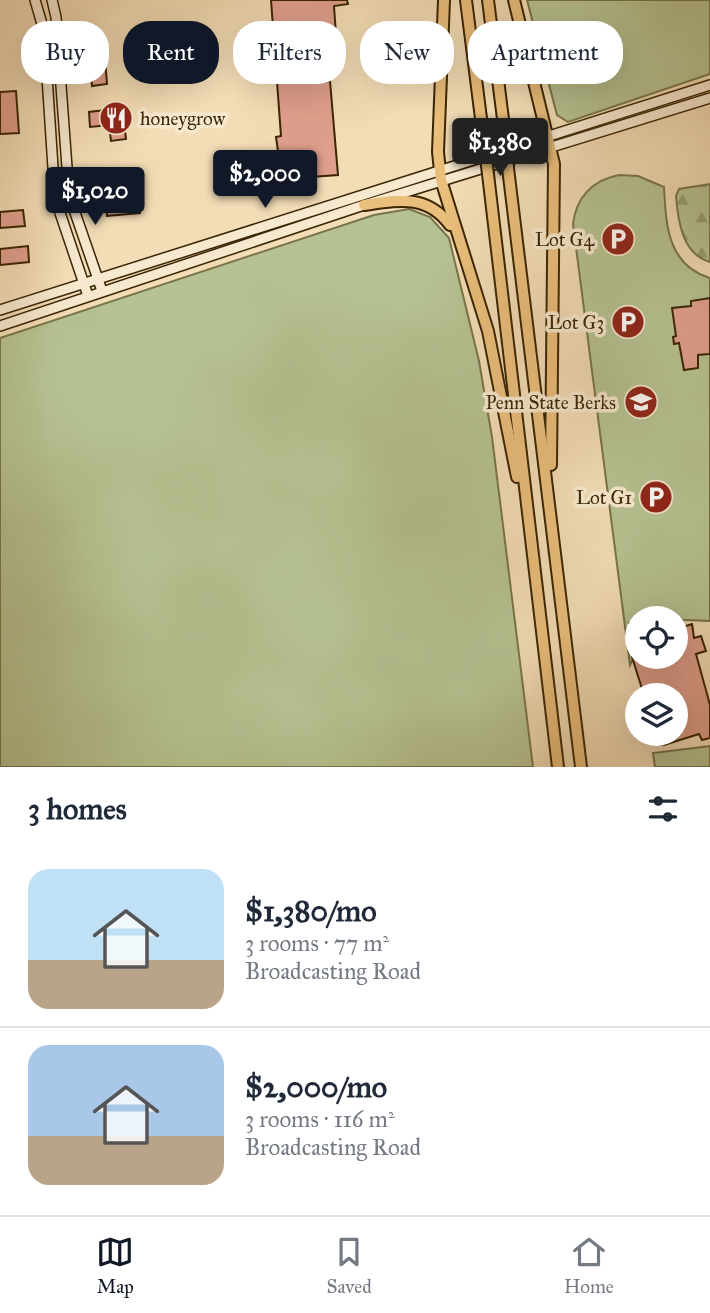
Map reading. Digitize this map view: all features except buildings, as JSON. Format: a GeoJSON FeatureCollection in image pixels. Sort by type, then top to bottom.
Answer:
{"type":"FeatureCollection","features":[{"type":"Feature","properties":{"kind":"highway"},"geometry":{"type":"LineString","coordinates":[[444,0],[438,152],[441,175],[488,331],[536,583]]}},
{"type":"Feature","properties":{"kind":"highway"},"geometry":{"type":"LineString","coordinates":[[467,0],[558,767]]}},
{"type":"Feature","properties":{"kind":"highway"},"geometry":{"type":"LineString","coordinates":[[488,0],[581,767]]}},
{"type":"Feature","properties":{"kind":"highway"},"geometry":{"type":"LineString","coordinates":[[514,0],[554,164],[550,415],[553,534]]}},
{"type":"Feature","properties":{"kind":"highway"},"geometry":{"type":"LineString","coordinates":[[365,205],[402,200],[423,202],[440,212],[458,237]]}},
{"type":"Feature","properties":{"kind":"main road"},"geometry":{"type":"LineString","coordinates":[[36,0],[44,31],[55,198],[88,296]]}},
{"type":"Feature","properties":{"kind":"main road"},"geometry":{"type":"LineString","coordinates":[[52,0],[56,17],[69,195],[102,291]]}},
{"type":"Feature","properties":{"kind":"main road"},"geometry":{"type":"LineString","coordinates":[[549,142],[710,85]]}},
{"type":"Feature","properties":{"kind":"main road"},"geometry":{"type":"LineString","coordinates":[[0,310],[549,142],[710,97]]}},
{"type":"Feature","properties":{"kind":"main road"},"geometry":{"type":"LineString","coordinates":[[0,326],[365,205],[441,175]]}},
{"type":"Feature","properties":{"kind":"green space"},"geometry":{"type":"Polygon","coordinates":[[[527,0],[710,0],[710,74],[568,122],[557,115],[549,84],[623,84],[623,21],[532,21],[527,0]]]}},
{"type":"Feature","properties":{"kind":"green space"},"geometry":{"type":"Polygon","coordinates":[[[638,176],[664,187],[668,229],[677,253],[685,264],[710,278],[710,621],[688,620],[688,606],[625,606],[625,626],[573,224],[582,198],[593,186],[609,177],[638,176]]]}},
{"type":"Feature","properties":{"kind":"green space"},"geometry":{"type":"Polygon","coordinates":[[[710,184],[710,262],[693,252],[687,244],[680,226],[676,196],[679,189],[710,184]]]}},
{"type":"Feature","properties":{"kind":"green space"},"geometry":{"type":"Polygon","coordinates":[[[409,209],[430,217],[449,238],[479,361],[492,437],[533,767],[0,767],[0,338],[374,215],[409,209]]]}},
{"type":"Feature","properties":{"kind":"green space"},"geometry":{"type":"Polygon","coordinates":[[[710,746],[710,767],[655,767],[653,753],[710,746]]]}},
{"type":"Feature","properties":{"kind":"place","name":"honeygrow"},"geometry":{"type":"Point","coordinates":[116,118]}},
{"type":"Feature","properties":{"kind":"place","name":"Lot G4"},"geometry":{"type":"Point","coordinates":[618,239]}},
{"type":"Feature","properties":{"kind":"place","name":"Lot G3"},"geometry":{"type":"Point","coordinates":[628,322]}},
{"type":"Feature","properties":{"kind":"place","name":"Penn State Berks"},"geometry":{"type":"Point","coordinates":[641,402]}},
{"type":"Feature","properties":{"kind":"place","name":"Lot G1"},"geometry":{"type":"Point","coordinates":[656,497]}}]}
